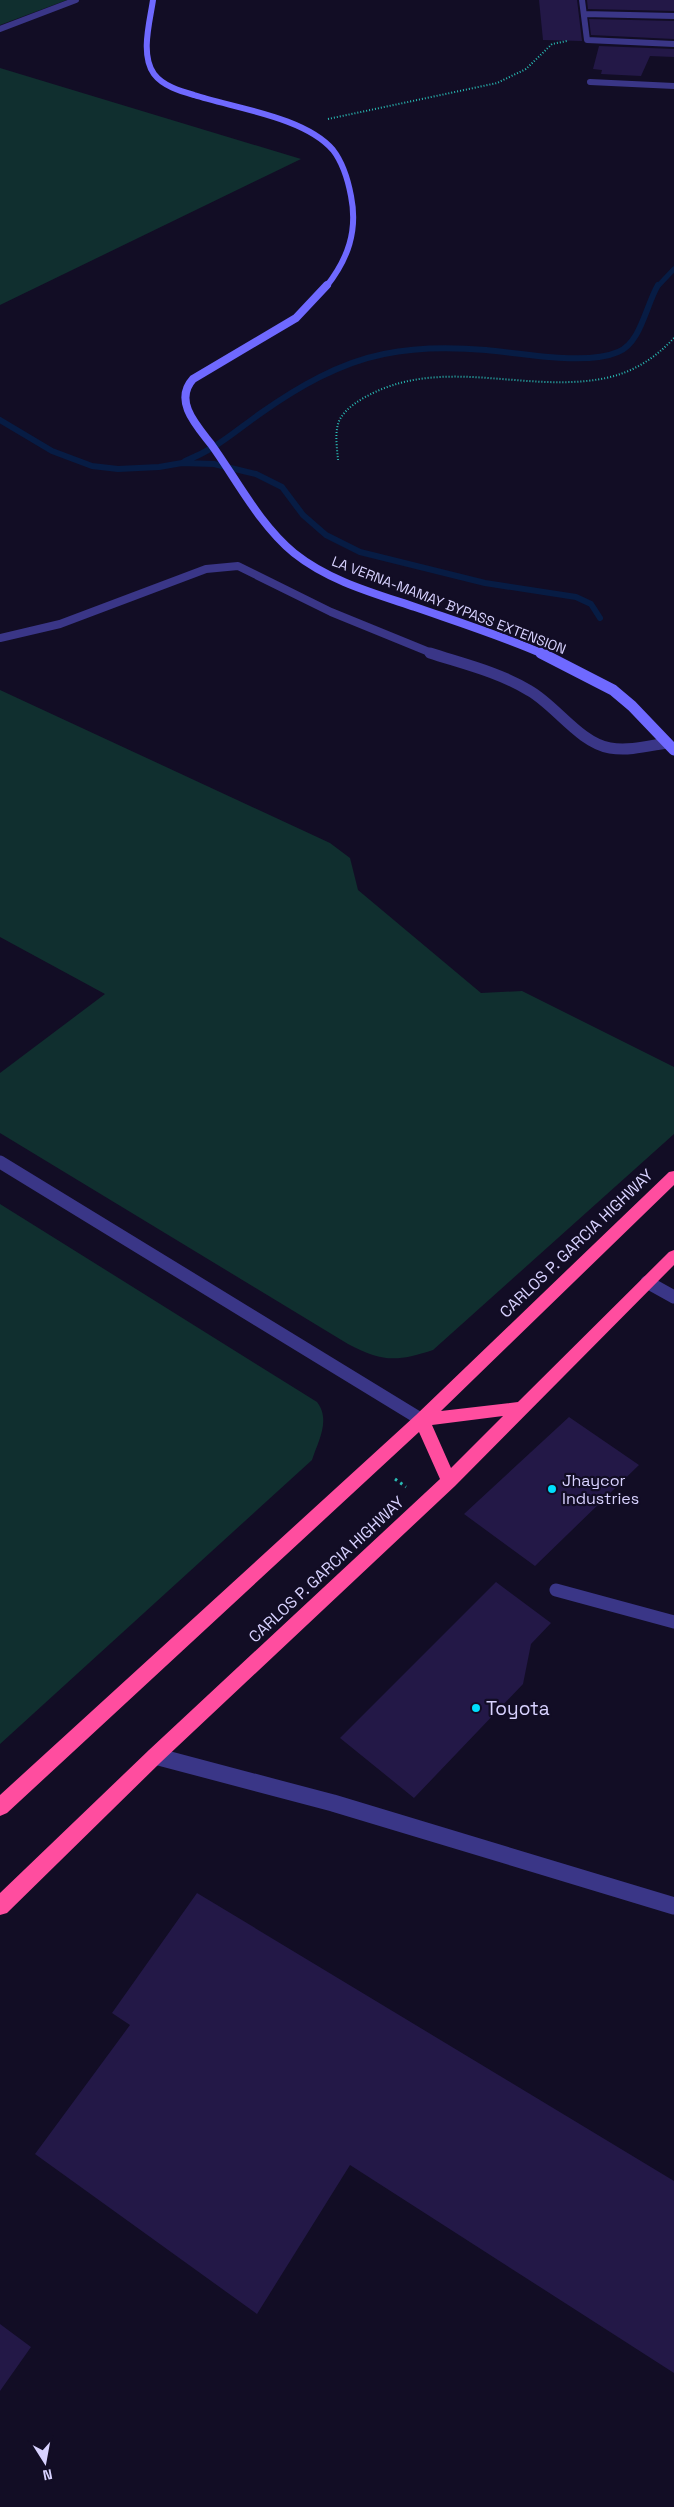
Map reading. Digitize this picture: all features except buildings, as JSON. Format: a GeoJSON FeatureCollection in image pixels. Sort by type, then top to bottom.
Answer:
{"type":"FeatureCollection","features":[{"type":"Feature","properties":{"kind":"highway","name":"CARLOS P. GARCIA HIGHWAY"},"geometry":{"type":"LineString","coordinates":[[0,1808],[422,1420],[674,1176]]}},
{"type":"Feature","properties":{"kind":"highway","name":"CARLOS P. GARCIA HIGHWAY"},"geometry":{"type":"LineString","coordinates":[[0,1906],[155,1756],[449,1481],[674,1256]]}},
{"type":"Feature","properties":{"kind":"highway"},"geometry":{"type":"LineString","coordinates":[[449,1481],[422,1420],[520,1408]]}},
{"type":"Feature","properties":{"kind":"main road","name":"LA VERNA-MAMAY BYPASS EXTENSION"},"geometry":{"type":"LineString","coordinates":[[153,0],[149,66],[159,80],[188,93],[295,126],[323,140],[341,163],[355,222],[352,241],[335,272],[308,307],[296,318],[195,377],[188,385],[185,393],[186,403],[202,433],[269,525],[292,551],[331,576],[388,598],[514,641],[604,684],[632,704],[670,747]]}},
{"type":"Feature","properties":{"kind":"street"},"geometry":{"type":"LineString","coordinates":[[0,29],[76,0]]}},
{"type":"Feature","properties":{"kind":"street"},"geometry":{"type":"LineString","coordinates":[[582,0],[587,40],[674,44]]}},
{"type":"Feature","properties":{"kind":"street"},"geometry":{"type":"LineString","coordinates":[[584,14],[674,16]]}},
{"type":"Feature","properties":{"kind":"street"},"geometry":{"type":"LineString","coordinates":[[590,82],[674,86]]}},
{"type":"Feature","properties":{"kind":"street"},"geometry":{"type":"LineString","coordinates":[[0,638],[60,624],[206,569],[238,566],[252,571],[331,612],[369,629],[428,652],[505,677],[532,692],[594,743],[610,748],[670,747]]}},
{"type":"Feature","properties":{"kind":"street"},"geometry":{"type":"LineString","coordinates":[[0,1162],[422,1420]]}},
{"type":"Feature","properties":{"kind":"street"},"geometry":{"type":"LineString","coordinates":[[647,1282],[674,1297]]}},
{"type":"Feature","properties":{"kind":"street"},"geometry":{"type":"LineString","coordinates":[[556,1590],[674,1622]]}},
{"type":"Feature","properties":{"kind":"street"},"geometry":{"type":"LineString","coordinates":[[155,1756],[333,1803],[674,1906]]}},
{"type":"Feature","properties":{"kind":"path"},"geometry":{"type":"LineString","coordinates":[[295,126],[462,92],[497,82],[526,69],[552,44],[587,40]]}},
{"type":"Feature","properties":{"kind":"path"},"geometry":{"type":"LineString","coordinates":[[338,460],[336,438],[340,420],[354,404],[389,386],[444,375],[592,380],[624,372],[650,362],[674,338]]}},
{"type":"Feature","properties":{"kind":"path"},"geometry":{"type":"LineString","coordinates":[[374,1464],[427,1502]]}},
{"type":"Feature","properties":{"kind":"green space"},"geometry":{"type":"Polygon","coordinates":[[[0,0],[67,0],[0,25],[0,0]]]}},
{"type":"Feature","properties":{"kind":"green space"},"geometry":{"type":"Polygon","coordinates":[[[0,68],[301,159],[0,305],[0,68]]]}},
{"type":"Feature","properties":{"kind":"green space"},"geometry":{"type":"Polygon","coordinates":[[[0,690],[330,843],[350,858],[358,890],[481,993],[522,991],[674,1067],[674,1134],[433,1350],[409,1357],[390,1358],[371,1354],[348,1344],[0,1133],[0,1073],[105,994],[0,937],[0,690]]]}},
{"type":"Feature","properties":{"kind":"green space"},"geometry":{"type":"Polygon","coordinates":[[[0,1204],[317,1402],[323,1416],[323,1423],[312,1460],[0,1744],[0,1204]]]}},
{"type":"Feature","properties":{"kind":"waterway"},"geometry":{"type":"LineString","coordinates":[[657,287],[674,269]]}},
{"type":"Feature","properties":{"kind":"waterway"},"geometry":{"type":"LineString","coordinates":[[185,461],[216,445],[304,385],[351,363],[367,358],[409,350],[435,348],[473,349],[571,358],[605,356],[618,352],[626,347],[638,332],[657,287]]}},
{"type":"Feature","properties":{"kind":"waterway"},"geometry":{"type":"LineString","coordinates":[[0,420],[52,451],[92,466],[118,469],[159,467],[182,463],[214,464],[256,474],[282,487],[303,515],[326,535],[360,552],[485,583],[576,597],[591,604],[600,618]]}},
{"type":"Feature","properties":{"kind":"place","name":"Jhaycor Industries"},"geometry":{"type":"Point","coordinates":[552,1489]}},
{"type":"Feature","properties":{"kind":"place","name":"Toyota"},"geometry":{"type":"Point","coordinates":[476,1708]}}]}
